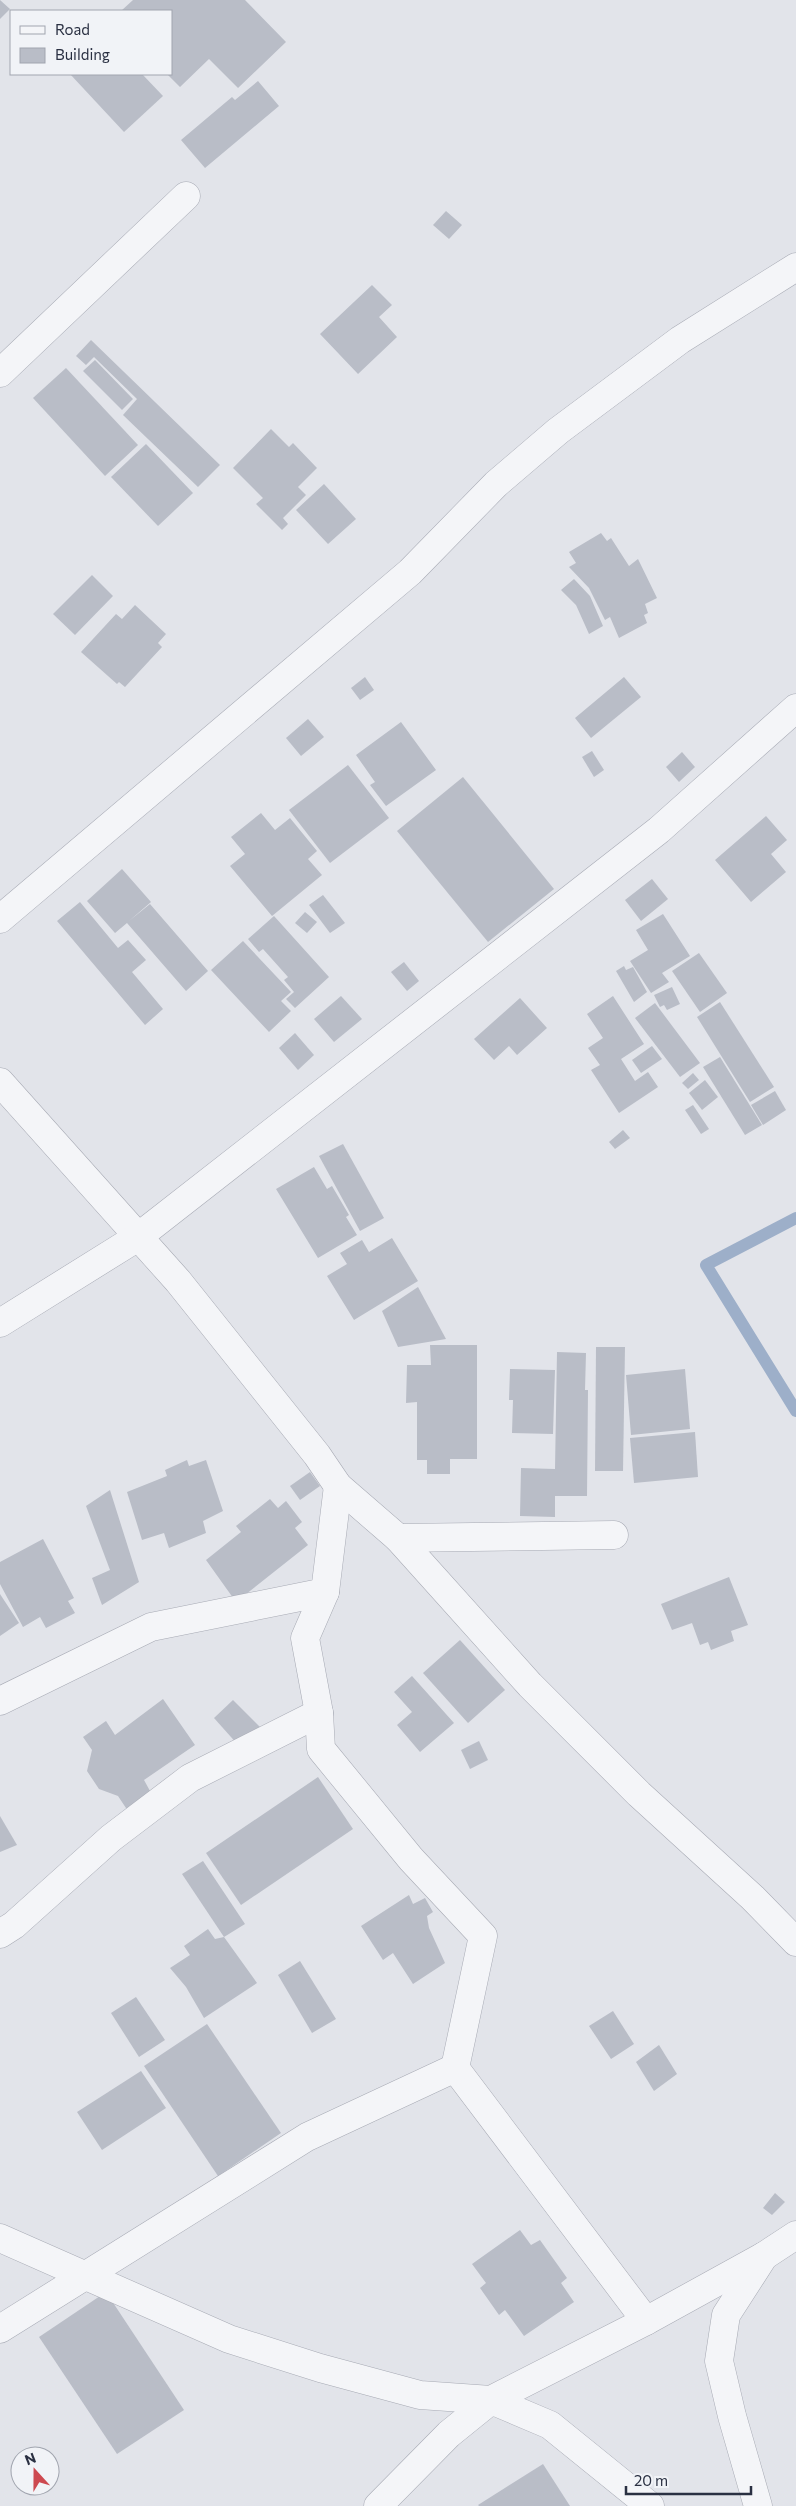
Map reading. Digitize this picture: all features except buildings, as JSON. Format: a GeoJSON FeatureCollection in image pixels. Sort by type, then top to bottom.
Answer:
{"type":"FeatureCollection","features":[{"type":"Feature","properties":{"kind":"street"},"geometry":{"type":"LineString","coordinates":[[0,373],[186,196]]}},
{"type":"Feature","properties":{"kind":"street"},"geometry":{"type":"LineString","coordinates":[[0,920],[410,572],[496,484],[558,431],[680,340],[796,267]]}},
{"type":"Feature","properties":{"kind":"street"},"geometry":{"type":"LineString","coordinates":[[0,1322],[138,1237],[660,830],[796,708]]}},
{"type":"Feature","properties":{"kind":"street"},"geometry":{"type":"LineString","coordinates":[[0,1082],[190,1296],[316,1455],[338,1486],[398,1538],[530,1685],[639,1794],[753,1898],[796,1942]]}},
{"type":"Feature","properties":{"kind":"street"},"geometry":{"type":"LineString","coordinates":[[338,1486],[325,1592],[305,1638],[319,1713],[321,1749],[411,1859],[483,1936],[454,2068],[646,2321]]}},
{"type":"Feature","properties":{"kind":"street"},"geometry":{"type":"LineString","coordinates":[[398,1538],[614,1535]]}},
{"type":"Feature","properties":{"kind":"street"},"geometry":{"type":"LineString","coordinates":[[0,1701],[151,1627],[325,1592]]}},
{"type":"Feature","properties":{"kind":"street"},"geometry":{"type":"LineString","coordinates":[[0,1934],[14,1925],[111,1838],[190,1778],[319,1713]]}},
{"type":"Feature","properties":{"kind":"street"},"geometry":{"type":"LineString","coordinates":[[0,2328],[307,2138],[454,2068]]}},
{"type":"Feature","properties":{"kind":"street"},"geometry":{"type":"LineString","coordinates":[[378,2506],[449,2434],[491,2400],[646,2321],[764,2256],[796,2236]]}},
{"type":"Feature","properties":{"kind":"street"},"geometry":{"type":"LineString","coordinates":[[0,2238],[229,2339],[320,2368],[420,2395],[491,2400],[550,2424],[650,2506]]}},
{"type":"Feature","properties":{"kind":"street"},"geometry":{"type":"LineString","coordinates":[[758,2506],[732,2416],[719,2361],[726,2315],[764,2256]]}},
{"type":"Feature","properties":{"kind":"waterway"},"geometry":{"type":"LineString","coordinates":[[796,1218],[706,1265],[796,1411]]}}]}
